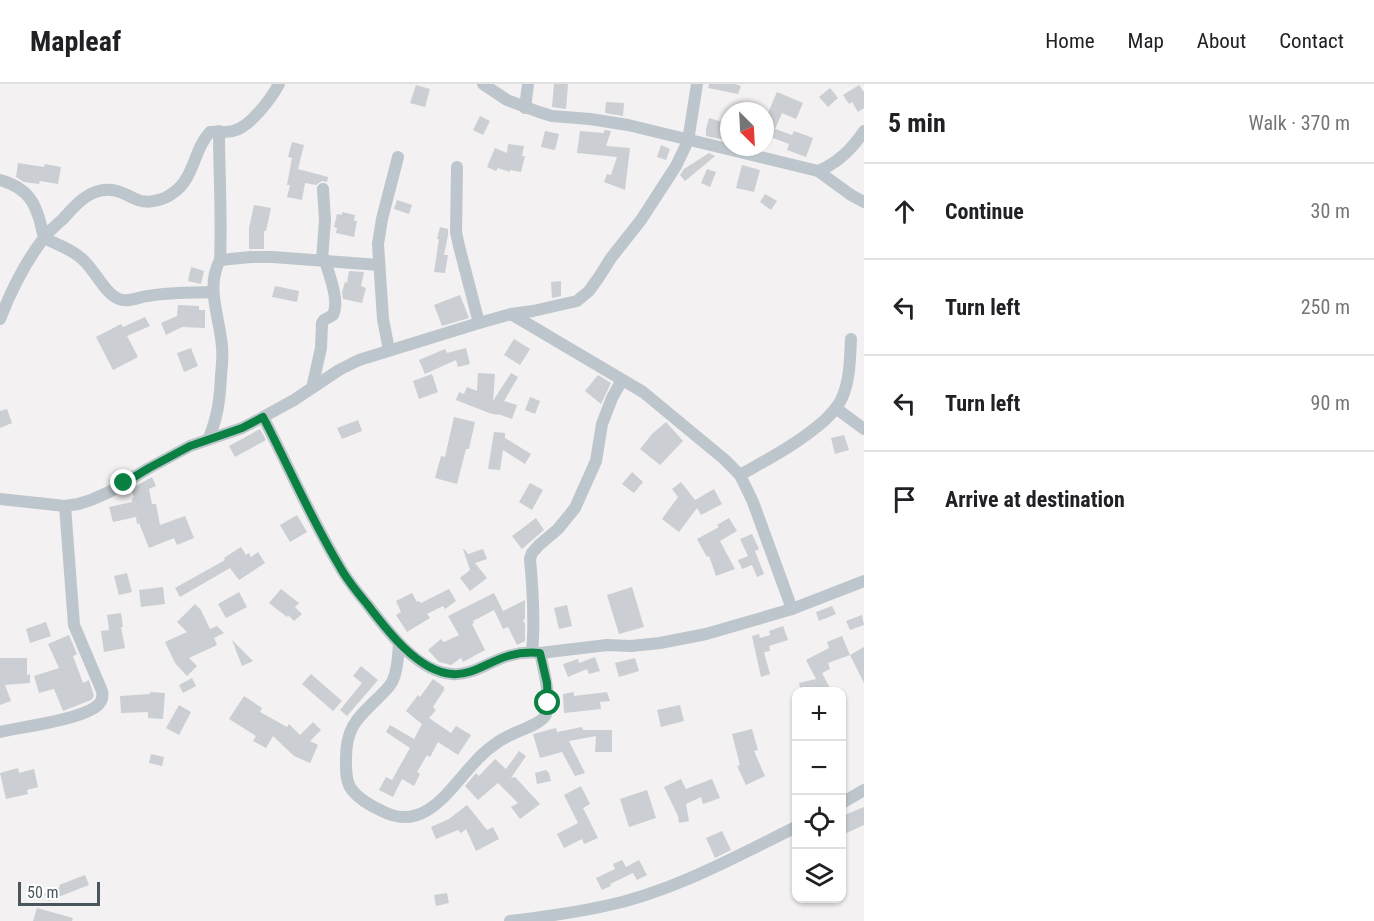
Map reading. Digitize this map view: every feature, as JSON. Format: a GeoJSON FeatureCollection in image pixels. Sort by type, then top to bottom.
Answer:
{"type":"FeatureCollection","features":[{"type":"Feature","properties":{"kind":"street"},"geometry":{"type":"LineString","coordinates":[[0,319],[25,266],[44,238],[79,201],[91,193],[104,190],[114,190],[139,201],[149,202],[171,195],[182,186],[190,173],[204,138],[210,132],[229,132],[244,126],[270,99],[279,84]]}},
{"type":"Feature","properties":{"kind":"street"},"geometry":{"type":"LineString","coordinates":[[483,84],[507,100],[552,116],[628,125],[818,171],[864,202]]}},
{"type":"Feature","properties":{"kind":"street"},"geometry":{"type":"LineString","coordinates":[[525,108],[528,84]]}},
{"type":"Feature","properties":{"kind":"street"},"geometry":{"type":"LineString","coordinates":[[0,499],[65,506],[85,502],[109,492],[168,457],[209,438],[242,428],[359,360],[511,314],[561,306],[577,300],[589,291],[641,220],[676,166],[688,141],[696,84]]}},
{"type":"Feature","properties":{"kind":"street"},"geometry":{"type":"LineString","coordinates":[[209,438],[217,419],[220,400],[222,346],[213,292],[216,267],[220,260],[219,131]]}},
{"type":"Feature","properties":{"kind":"street"},"geometry":{"type":"LineString","coordinates":[[818,171],[842,157],[864,131]]}},
{"type":"Feature","properties":{"kind":"street"},"geometry":{"type":"LineString","coordinates":[[389,350],[383,319],[378,244],[398,157]]}},
{"type":"Feature","properties":{"kind":"street"},"geometry":{"type":"LineString","coordinates":[[457,167],[456,232],[479,323]]}},
{"type":"Feature","properties":{"kind":"street"},"geometry":{"type":"LineString","coordinates":[[0,180],[19,187],[29,197],[44,238],[74,252],[93,269],[117,299],[122,301],[153,295],[213,292]]}},
{"type":"Feature","properties":{"kind":"street"},"geometry":{"type":"LineString","coordinates":[[312,388],[321,348],[322,323],[333,315],[336,307],[332,284],[323,260],[325,214],[323,189]]}},
{"type":"Feature","properties":{"kind":"street"},"geometry":{"type":"LineString","coordinates":[[220,260],[251,256],[291,257],[379,265]]}},
{"type":"Feature","properties":{"kind":"street"},"geometry":{"type":"LineString","coordinates":[[511,314],[643,392],[740,475],[753,502],[792,609]]}},
{"type":"Feature","properties":{"kind":"street"},"geometry":{"type":"LineString","coordinates":[[740,475],[789,448],[837,409],[848,377],[851,339]]}},
{"type":"Feature","properties":{"kind":"street"},"geometry":{"type":"LineString","coordinates":[[399,644],[393,681],[358,718],[350,730],[346,754],[347,780],[351,789],[372,806],[387,814],[411,817],[428,810],[444,797],[475,761],[503,738],[539,722],[546,715],[547,683],[536,652],[530,560],[539,544],[558,529],[575,508],[596,461],[602,424],[621,380]]}},
{"type":"Feature","properties":{"kind":"street"},"geometry":{"type":"LineString","coordinates":[[837,409],[864,429]]}},
{"type":"Feature","properties":{"kind":"street"},"geometry":{"type":"LineString","coordinates":[[263,417],[341,569],[399,644],[416,659],[450,674],[464,674],[508,656],[607,645],[631,646],[660,643],[706,634],[792,609],[864,581]]}},
{"type":"Feature","properties":{"kind":"street"},"geometry":{"type":"LineString","coordinates":[[0,732],[75,716],[100,704],[103,697],[74,625],[65,506]]}},
{"type":"Feature","properties":{"kind":"street"},"geometry":{"type":"LineString","coordinates":[[846,801],[864,790]]}},
{"type":"Feature","properties":{"kind":"street"},"geometry":{"type":"LineString","coordinates":[[510,921],[606,906],[639,897],[681,882],[792,829]]}},
{"type":"Feature","properties":{"kind":"building"},"geometry":{"type":"Polygon","coordinates":[[[554,84],[568,84],[566,109],[552,107],[554,84]]]}},
{"type":"Feature","properties":{"kind":"building"},"geometry":{"type":"Polygon","coordinates":[[[709,84],[741,86],[738,94],[708,88],[709,84]]]}},
{"type":"Feature","properties":{"kind":"building"},"geometry":{"type":"Polygon","coordinates":[[[416,85],[430,89],[425,107],[410,103],[416,85]]]}},
{"type":"Feature","properties":{"kind":"building"},"geometry":{"type":"Polygon","coordinates":[[[859,85],[864,92],[864,108],[858,112],[852,102],[849,104],[843,95],[859,85]]]}},
{"type":"Feature","properties":{"kind":"building"},"geometry":{"type":"Polygon","coordinates":[[[830,88],[838,98],[828,107],[819,97],[830,88]]]}},
{"type":"Feature","properties":{"kind":"building"},"geometry":{"type":"Polygon","coordinates":[[[777,92],[803,103],[796,119],[782,113],[775,129],[792,135],[794,131],[813,138],[806,157],[787,150],[789,144],[774,138],[773,102],[777,92]]]}},
{"type":"Feature","properties":{"kind":"building"},"geometry":{"type":"Polygon","coordinates":[[[606,102],[624,103],[623,116],[605,113],[606,102]]]}},
{"type":"Feature","properties":{"kind":"building"},"geometry":{"type":"Polygon","coordinates":[[[480,116],[490,121],[483,135],[473,130],[480,116]]]}},
{"type":"Feature","properties":{"kind":"building"},"geometry":{"type":"Polygon","coordinates":[[[709,118],[720,121],[720,139],[706,136],[709,118]]]}},
{"type":"Feature","properties":{"kind":"building"},"geometry":{"type":"Polygon","coordinates":[[[604,130],[611,131],[606,146],[630,148],[625,190],[604,182],[607,174],[611,175],[617,157],[577,153],[580,131],[604,133],[604,130]]]}},
{"type":"Feature","properties":{"kind":"building"},"geometry":{"type":"Polygon","coordinates":[[[545,131],[559,134],[555,150],[541,147],[545,131]]]}},
{"type":"Feature","properties":{"kind":"building"},"geometry":{"type":"Polygon","coordinates":[[[292,142],[304,145],[298,169],[328,177],[327,182],[322,181],[316,185],[305,183],[302,200],[287,197],[292,158],[288,157],[292,142]]]}},
{"type":"Feature","properties":{"kind":"building"},"geometry":{"type":"Polygon","coordinates":[[[508,144],[524,146],[522,156],[525,156],[521,172],[510,170],[510,172],[498,168],[496,171],[487,167],[495,148],[507,153],[508,144]]]}},
{"type":"Feature","properties":{"kind":"building"},"geometry":{"type":"Polygon","coordinates":[[[661,145],[670,149],[666,160],[657,157],[661,145]]]}},
{"type":"Feature","properties":{"kind":"building"},"geometry":{"type":"Polygon","coordinates":[[[709,153],[715,156],[685,181],[680,175],[684,169],[709,153]]]}},
{"type":"Feature","properties":{"kind":"building"},"geometry":{"type":"Polygon","coordinates":[[[18,163],[61,167],[58,184],[40,181],[39,184],[24,182],[16,177],[18,163]]]}},
{"type":"Feature","properties":{"kind":"building"},"geometry":{"type":"Polygon","coordinates":[[[742,165],[760,170],[754,192],[736,188],[742,165]]]}},
{"type":"Feature","properties":{"kind":"building"},"geometry":{"type":"Polygon","coordinates":[[[707,169],[716,172],[710,187],[701,183],[707,169]]]}},
{"type":"Feature","properties":{"kind":"building"},"geometry":{"type":"Polygon","coordinates":[[[765,194],[777,201],[771,210],[760,202],[765,194]]]}},
{"type":"Feature","properties":{"kind":"building"},"geometry":{"type":"Polygon","coordinates":[[[397,200],[412,205],[409,214],[394,209],[397,200]]]}},
{"type":"Feature","properties":{"kind":"building"},"geometry":{"type":"Polygon","coordinates":[[[254,205],[271,208],[266,231],[264,231],[264,249],[249,249],[249,228],[254,205]]]}},
{"type":"Feature","properties":{"kind":"building"},"geometry":{"type":"Polygon","coordinates":[[[342,212],[355,215],[354,221],[357,221],[354,237],[336,233],[337,228],[334,227],[337,214],[342,215],[342,212]]]}},
{"type":"Feature","properties":{"kind":"building"},"geometry":{"type":"Polygon","coordinates":[[[440,227],[448,229],[444,255],[448,255],[445,273],[434,272],[440,227]]]}},
{"type":"Feature","properties":{"kind":"building"},"geometry":{"type":"Polygon","coordinates":[[[191,267],[204,271],[201,284],[188,281],[191,267]]]}},
{"type":"Feature","properties":{"kind":"building"},"geometry":{"type":"Polygon","coordinates":[[[349,271],[364,272],[361,286],[366,288],[362,303],[343,299],[342,292],[345,282],[347,283],[349,271]]]}},
{"type":"Feature","properties":{"kind":"building"},"geometry":{"type":"Polygon","coordinates":[[[561,281],[561,296],[552,298],[551,282],[561,281]]]}},
{"type":"Feature","properties":{"kind":"building"},"geometry":{"type":"Polygon","coordinates":[[[275,286],[299,291],[297,302],[272,297],[275,286]]]}},
{"type":"Feature","properties":{"kind":"building"},"geometry":{"type":"Polygon","coordinates":[[[460,295],[469,318],[442,326],[434,305],[460,295]]]}},
{"type":"Feature","properties":{"kind":"building"},"geometry":{"type":"Polygon","coordinates":[[[178,305],[199,306],[199,310],[205,310],[205,328],[182,327],[166,335],[161,323],[177,316],[178,305]]]}},
{"type":"Feature","properties":{"kind":"building"},"geometry":{"type":"Polygon","coordinates":[[[145,317],[150,326],[127,336],[138,357],[113,370],[96,337],[121,324],[123,327],[145,317]]]}},
{"type":"Feature","properties":{"kind":"building"},"geometry":{"type":"Polygon","coordinates":[[[514,339],[530,349],[520,365],[504,355],[514,339]]]}},
{"type":"Feature","properties":{"kind":"building"},"geometry":{"type":"Polygon","coordinates":[[[191,348],[198,366],[184,372],[177,353],[191,348]]]}},
{"type":"Feature","properties":{"kind":"building"},"geometry":{"type":"Polygon","coordinates":[[[466,348],[470,364],[458,367],[456,360],[425,374],[419,360],[445,349],[447,353],[466,348]]]}},
{"type":"Feature","properties":{"kind":"building"},"geometry":{"type":"Polygon","coordinates":[[[478,373],[495,374],[493,401],[511,373],[518,377],[504,401],[517,405],[512,419],[456,400],[459,392],[464,394],[467,387],[477,391],[478,373]]]}},
{"type":"Feature","properties":{"kind":"building"},"geometry":{"type":"Polygon","coordinates":[[[432,374],[438,392],[419,399],[413,381],[432,374]]]}},
{"type":"Feature","properties":{"kind":"building"},"geometry":{"type":"Polygon","coordinates":[[[598,375],[611,383],[601,404],[585,391],[598,375]]]}},
{"type":"Feature","properties":{"kind":"building"},"geometry":{"type":"Polygon","coordinates":[[[530,397],[540,401],[535,414],[525,410],[530,397]]]}},
{"type":"Feature","properties":{"kind":"building"},"geometry":{"type":"Polygon","coordinates":[[[7,409],[12,423],[0,428],[0,411],[7,409]]]}},
{"type":"Feature","properties":{"kind":"building"},"geometry":{"type":"Polygon","coordinates":[[[454,417],[475,422],[457,484],[435,478],[441,456],[445,457],[454,417]]]}},
{"type":"Feature","properties":{"kind":"building"},"geometry":{"type":"Polygon","coordinates":[[[358,420],[362,431],[342,439],[337,428],[358,420]]]}},
{"type":"Feature","properties":{"kind":"building"},"geometry":{"type":"Polygon","coordinates":[[[666,422],[683,441],[660,465],[640,449],[666,422]]]}},
{"type":"Feature","properties":{"kind":"building"},"geometry":{"type":"Polygon","coordinates":[[[260,429],[266,440],[235,457],[229,446],[260,429]]]}},
{"type":"Feature","properties":{"kind":"building"},"geometry":{"type":"Polygon","coordinates":[[[494,432],[505,433],[505,438],[531,454],[525,464],[503,450],[500,470],[488,469],[494,432]]]}},
{"type":"Feature","properties":{"kind":"building"},"geometry":{"type":"Polygon","coordinates":[[[844,435],[849,450],[835,454],[831,438],[844,435]]]}},
{"type":"Feature","properties":{"kind":"building"},"geometry":{"type":"Polygon","coordinates":[[[632,472],[643,482],[634,493],[622,484],[632,472]]]}},
{"type":"Feature","properties":{"kind":"building"},"geometry":{"type":"Polygon","coordinates":[[[152,477],[156,486],[149,489],[152,504],[156,504],[160,525],[185,516],[194,538],[177,545],[174,538],[149,548],[136,517],[113,522],[109,507],[132,502],[134,497],[131,489],[152,477]]]}},
{"type":"Feature","properties":{"kind":"building"},"geometry":{"type":"Polygon","coordinates":[[[681,482],[695,500],[714,489],[722,504],[701,515],[697,508],[679,532],[662,519],[678,497],[672,489],[681,482]]]}},
{"type":"Feature","properties":{"kind":"building"},"geometry":{"type":"Polygon","coordinates":[[[530,483],[543,490],[532,510],[519,502],[530,483]]]}},
{"type":"Feature","properties":{"kind":"building"},"geometry":{"type":"Polygon","coordinates":[[[297,515],[307,532],[290,542],[280,525],[297,515]]]}},
{"type":"Feature","properties":{"kind":"building"},"geometry":{"type":"Polygon","coordinates":[[[536,518],[544,530],[522,549],[512,536],[536,518]]]}},
{"type":"Feature","properties":{"kind":"building"},"geometry":{"type":"Polygon","coordinates":[[[729,518],[737,531],[720,541],[735,569],[716,576],[709,556],[707,557],[697,539],[719,527],[717,525],[729,518]]]}},
{"type":"Feature","properties":{"kind":"building"},"geometry":{"type":"Polygon","coordinates":[[[752,534],[759,549],[755,551],[764,574],[757,577],[752,565],[742,569],[738,560],[748,556],[740,539],[752,534]]]}},
{"type":"Feature","properties":{"kind":"building"},"geometry":{"type":"Polygon","coordinates":[[[241,547],[246,555],[249,553],[251,557],[258,552],[265,563],[239,580],[230,568],[180,597],[175,588],[225,560],[224,558],[241,547]]]}},
{"type":"Feature","properties":{"kind":"building"},"geometry":{"type":"Polygon","coordinates":[[[463,549],[468,554],[483,549],[487,559],[475,563],[487,578],[470,591],[460,578],[470,570],[463,549]]]}},
{"type":"Feature","properties":{"kind":"building"},"geometry":{"type":"Polygon","coordinates":[[[127,573],[132,592],[119,595],[114,576],[127,573]]]}},
{"type":"Feature","properties":{"kind":"building"},"geometry":{"type":"Polygon","coordinates":[[[163,587],[165,604],[141,607],[139,590],[163,587]]]}},
{"type":"Feature","properties":{"kind":"building"},"geometry":{"type":"Polygon","coordinates":[[[632,587],[644,627],[619,634],[607,595],[632,587]]]}},
{"type":"Feature","properties":{"kind":"building"},"geometry":{"type":"Polygon","coordinates":[[[281,589],[299,603],[295,607],[302,614],[294,621],[269,603],[281,589]]]}},
{"type":"Feature","properties":{"kind":"building"},"geometry":{"type":"Polygon","coordinates":[[[449,589],[456,601],[445,609],[443,606],[427,614],[430,618],[407,632],[396,615],[401,612],[396,601],[412,593],[417,602],[421,603],[449,589]]]}},
{"type":"Feature","properties":{"kind":"building"},"geometry":{"type":"Polygon","coordinates":[[[239,592],[247,607],[226,618],[218,604],[239,592]]]}},
{"type":"Feature","properties":{"kind":"building"},"geometry":{"type":"Polygon","coordinates":[[[494,593],[503,611],[525,600],[525,619],[523,620],[525,641],[517,645],[508,627],[503,629],[494,610],[473,621],[472,624],[485,650],[463,662],[461,658],[451,665],[439,662],[428,650],[441,639],[444,642],[459,635],[448,616],[494,593]]]}},
{"type":"Feature","properties":{"kind":"building"},"geometry":{"type":"Polygon","coordinates":[[[195,604],[201,610],[210,629],[217,626],[224,633],[214,638],[217,645],[189,658],[197,666],[187,676],[175,663],[165,642],[187,632],[177,622],[195,604]]]}},
{"type":"Feature","properties":{"kind":"building"},"geometry":{"type":"Polygon","coordinates":[[[567,605],[572,626],[559,629],[554,608],[567,605]]]}},
{"type":"Feature","properties":{"kind":"building"},"geometry":{"type":"Polygon","coordinates":[[[832,606],[836,614],[819,621],[816,612],[832,606]]]}},
{"type":"Feature","properties":{"kind":"building"},"geometry":{"type":"Polygon","coordinates":[[[121,613],[125,648],[104,652],[101,631],[109,630],[107,615],[121,613]]]}},
{"type":"Feature","properties":{"kind":"building"},"geometry":{"type":"Polygon","coordinates":[[[862,615],[864,625],[850,630],[846,621],[862,615]]]}},
{"type":"Feature","properties":{"kind":"building"},"geometry":{"type":"Polygon","coordinates":[[[46,622],[51,636],[30,643],[26,629],[46,622]]]}},
{"type":"Feature","properties":{"kind":"building"},"geometry":{"type":"Polygon","coordinates":[[[783,626],[788,640],[769,646],[770,651],[764,652],[770,674],[761,677],[752,636],[759,634],[760,638],[770,635],[769,631],[783,626]]]}},
{"type":"Feature","properties":{"kind":"building"},"geometry":{"type":"Polygon","coordinates":[[[69,635],[77,654],[73,656],[83,683],[89,680],[94,696],[91,700],[63,711],[54,689],[39,693],[34,676],[59,668],[48,644],[69,635]]]}},
{"type":"Feature","properties":{"kind":"building"},"geometry":{"type":"Polygon","coordinates":[[[842,636],[850,655],[828,663],[830,669],[822,673],[829,687],[800,687],[799,683],[816,679],[806,660],[829,648],[827,642],[842,636]]]}},
{"type":"Feature","properties":{"kind":"building"},"geometry":{"type":"Polygon","coordinates":[[[232,640],[253,661],[242,666],[232,640]]]}},
{"type":"Feature","properties":{"kind":"building"},"geometry":{"type":"Polygon","coordinates":[[[864,647],[864,683],[850,655],[864,647]]]}},
{"type":"Feature","properties":{"kind":"building"},"geometry":{"type":"Polygon","coordinates":[[[595,657],[600,671],[589,674],[587,669],[568,677],[563,664],[578,659],[579,663],[595,657]]]}},
{"type":"Feature","properties":{"kind":"building"},"geometry":{"type":"Polygon","coordinates":[[[0,658],[27,658],[27,675],[30,674],[30,683],[5,685],[11,701],[0,705],[0,658]]]}},
{"type":"Feature","properties":{"kind":"building"},"geometry":{"type":"Polygon","coordinates":[[[635,658],[639,671],[619,677],[615,663],[635,658]]]}},
{"type":"Feature","properties":{"kind":"building"},"geometry":{"type":"Polygon","coordinates":[[[361,666],[378,680],[347,716],[340,710],[362,683],[353,676],[361,666]]]}},
{"type":"Feature","properties":{"kind":"building"},"geometry":{"type":"Polygon","coordinates":[[[311,674],[342,701],[333,711],[302,684],[311,674]]]}},
{"type":"Feature","properties":{"kind":"building"},"geometry":{"type":"Polygon","coordinates":[[[192,678],[196,686],[183,693],[179,685],[192,678]]]}},
{"type":"Feature","properties":{"kind":"building"},"geometry":{"type":"Polygon","coordinates":[[[433,679],[444,687],[444,690],[433,707],[436,710],[429,718],[451,733],[456,726],[471,735],[458,755],[438,742],[430,757],[427,755],[417,772],[420,774],[414,786],[402,779],[393,797],[379,790],[386,777],[392,780],[410,748],[386,732],[390,725],[414,739],[422,724],[406,711],[433,679]]]}},
{"type":"Feature","properties":{"kind":"building"},"geometry":{"type":"Polygon","coordinates":[[[150,692],[165,693],[163,719],[148,718],[148,712],[121,713],[120,696],[150,694],[150,692]]]}},
{"type":"Feature","properties":{"kind":"building"},"geometry":{"type":"Polygon","coordinates":[[[574,692],[574,696],[607,692],[610,701],[600,702],[601,709],[564,713],[563,694],[574,692]]]}},
{"type":"Feature","properties":{"kind":"building"},"geometry":{"type":"Polygon","coordinates":[[[244,696],[262,708],[260,712],[287,727],[289,724],[300,735],[313,722],[321,730],[310,741],[318,745],[310,763],[294,756],[273,736],[266,748],[253,741],[256,736],[229,719],[244,696]]]}},
{"type":"Feature","properties":{"kind":"building"},"geometry":{"type":"Polygon","coordinates":[[[179,705],[191,712],[179,735],[166,728],[179,705]]]}},
{"type":"Feature","properties":{"kind":"building"},"geometry":{"type":"Polygon","coordinates":[[[680,705],[684,721],[661,727],[657,710],[680,705]]]}},
{"type":"Feature","properties":{"kind":"building"},"geometry":{"type":"Polygon","coordinates":[[[582,727],[583,730],[612,730],[612,752],[595,752],[596,736],[569,741],[585,773],[575,776],[562,752],[540,758],[533,734],[556,728],[557,732],[582,727]]]}},
{"type":"Feature","properties":{"kind":"building"},"geometry":{"type":"Polygon","coordinates":[[[752,729],[758,750],[754,751],[765,776],[746,785],[737,766],[740,765],[732,734],[752,729]]]}},
{"type":"Feature","properties":{"kind":"building"},"geometry":{"type":"Polygon","coordinates":[[[519,751],[526,756],[511,778],[515,777],[540,804],[520,819],[511,807],[518,803],[498,783],[478,800],[465,786],[476,773],[479,776],[495,759],[506,769],[519,751]]]}},
{"type":"Feature","properties":{"kind":"building"},"geometry":{"type":"Polygon","coordinates":[[[151,754],[164,757],[162,766],[149,763],[151,754]]]}},
{"type":"Feature","properties":{"kind":"building"},"geometry":{"type":"Polygon","coordinates":[[[18,768],[19,773],[34,769],[38,787],[27,790],[28,794],[6,799],[0,773],[18,768]]]}},
{"type":"Feature","properties":{"kind":"building"},"geometry":{"type":"Polygon","coordinates":[[[546,770],[551,781],[537,784],[535,773],[546,770]]]}},
{"type":"Feature","properties":{"kind":"building"},"geometry":{"type":"Polygon","coordinates":[[[681,779],[686,789],[712,779],[720,798],[703,804],[701,797],[686,804],[689,821],[679,823],[664,787],[681,779]]]}},
{"type":"Feature","properties":{"kind":"building"},"geometry":{"type":"Polygon","coordinates":[[[581,786],[590,804],[583,808],[598,838],[584,844],[582,839],[564,848],[557,834],[578,823],[564,795],[581,786]]]}},
{"type":"Feature","properties":{"kind":"building"},"geometry":{"type":"Polygon","coordinates":[[[647,790],[656,818],[629,827],[620,799],[647,790]]]}},
{"type":"Feature","properties":{"kind":"building"},"geometry":{"type":"Polygon","coordinates":[[[467,805],[487,830],[493,827],[499,839],[476,851],[466,829],[461,833],[458,830],[436,839],[431,827],[449,819],[467,805]]]}},
{"type":"Feature","properties":{"kind":"building"},"geometry":{"type":"Polygon","coordinates":[[[864,807],[864,825],[846,833],[846,814],[864,807]]]}},
{"type":"Feature","properties":{"kind":"building"},"geometry":{"type":"Polygon","coordinates":[[[722,831],[731,850],[715,858],[706,838],[722,831]]]}},
{"type":"Feature","properties":{"kind":"building"},"geometry":{"type":"Polygon","coordinates":[[[622,860],[626,867],[639,860],[647,875],[637,880],[633,873],[602,890],[596,878],[615,869],[613,864],[622,860]]]}},
{"type":"Feature","properties":{"kind":"building"},"geometry":{"type":"Polygon","coordinates":[[[85,875],[89,885],[48,901],[44,894],[60,887],[59,885],[85,875]]]}},
{"type":"Feature","properties":{"kind":"building"},"geometry":{"type":"Polygon","coordinates":[[[447,893],[449,903],[436,906],[434,895],[447,893]]]}},
{"type":"Feature","properties":{"kind":"building"},"geometry":{"type":"Polygon","coordinates":[[[37,908],[73,918],[72,921],[33,921],[37,908]]]}},
{"type":"Feature","properties":{"kind":"route"},"geometry":{"type":"LineString","coordinates":[[124,483],[190,446],[242,428],[263,417],[341,569],[399,644],[416,659],[450,674],[464,674],[508,656],[540,653],[547,683],[548,703]]}}]}
